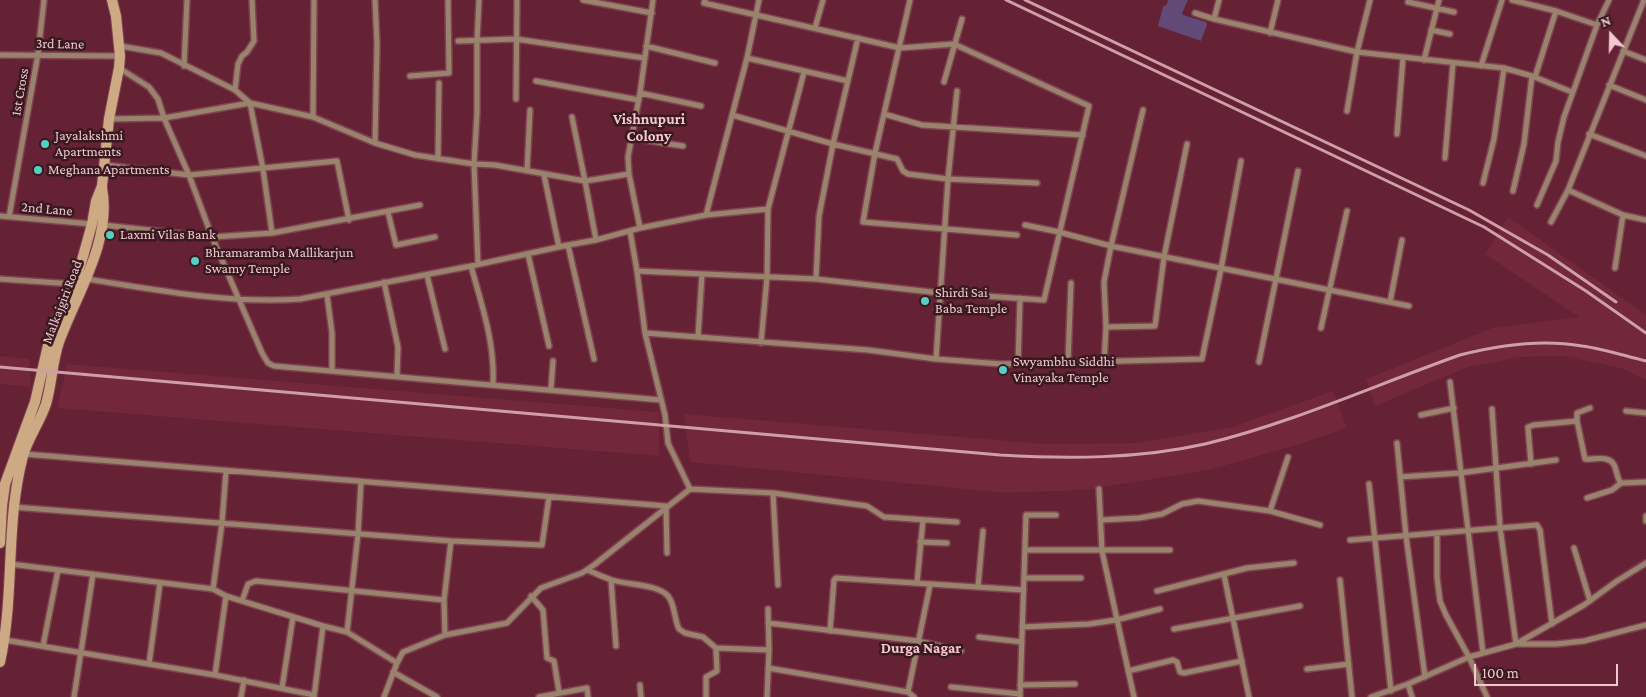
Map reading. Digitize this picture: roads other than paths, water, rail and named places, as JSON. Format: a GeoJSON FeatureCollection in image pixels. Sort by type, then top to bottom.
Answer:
{"type":"FeatureCollection","features":[{"type":"Feature","properties":{"kind":"main road","name":"Malkajgiri Road"},"geometry":{"type":"LineString","coordinates":[[0,662],[5,640],[13,507],[24,454],[45,405],[58,344],[87,279],[97,225],[96,201],[102,186],[119,68],[116,16],[112,0]]}},
{"type":"Feature","properties":{"kind":"main road","name":"Malkajgiri Road"},"geometry":{"type":"LineString","coordinates":[[0,543],[3,484],[35,402],[49,341],[58,316],[74,284],[97,225]]}},
{"type":"Feature","properties":{"kind":"street","name":"1st Cross"},"geometry":{"type":"LineString","coordinates":[[9,217],[38,54],[44,0]]}},
{"type":"Feature","properties":{"kind":"street"},"geometry":{"type":"LineString","coordinates":[[184,66],[187,0]]}},
{"type":"Feature","properties":{"kind":"street"},"geometry":{"type":"LineString","coordinates":[[235,90],[238,64],[254,41],[252,0]]}},
{"type":"Feature","properties":{"kind":"street"},"geometry":{"type":"LineString","coordinates":[[313,117],[314,0]]}},
{"type":"Feature","properties":{"kind":"street"},"geometry":{"type":"LineString","coordinates":[[375,0],[377,44],[375,143]]}},
{"type":"Feature","properties":{"kind":"street"},"geometry":{"type":"LineString","coordinates":[[410,76],[449,73],[448,0]]}},
{"type":"Feature","properties":{"kind":"street"},"geometry":{"type":"LineString","coordinates":[[478,264],[474,164],[479,0]]}},
{"type":"Feature","properties":{"kind":"street"},"geometry":{"type":"LineString","coordinates":[[516,99],[517,0]]}},
{"type":"Feature","properties":{"kind":"street"},"geometry":{"type":"LineString","coordinates":[[583,0],[652,13]]}},
{"type":"Feature","properties":{"kind":"street"},"geometry":{"type":"LineString","coordinates":[[640,228],[629,174],[628,157],[639,100],[653,0]]}},
{"type":"Feature","properties":{"kind":"street"},"geometry":{"type":"LineString","coordinates":[[637,271],[816,279],[940,293],[1044,300],[1089,106],[954,44],[900,48],[704,3],[705,0]]}},
{"type":"Feature","properties":{"kind":"street"},"geometry":{"type":"LineString","coordinates":[[706,215],[747,58],[759,0]]}},
{"type":"Feature","properties":{"kind":"street"},"geometry":{"type":"LineString","coordinates":[[815,28],[823,0]]}},
{"type":"Feature","properties":{"kind":"street"},"geometry":{"type":"LineString","coordinates":[[910,0],[875,153],[863,222],[1016,235]]}},
{"type":"Feature","properties":{"kind":"street"},"geometry":{"type":"LineString","coordinates":[[1214,19],[1219,0]]}},
{"type":"Feature","properties":{"kind":"street"},"geometry":{"type":"LineString","coordinates":[[1270,33],[1278,0]]}},
{"type":"Feature","properties":{"kind":"street"},"geometry":{"type":"LineString","coordinates":[[1347,111],[1357,52],[1370,0]]}},
{"type":"Feature","properties":{"kind":"street"},"geometry":{"type":"LineString","coordinates":[[1424,60],[1439,0]]}},
{"type":"Feature","properties":{"kind":"street"},"geometry":{"type":"LineString","coordinates":[[1481,66],[1502,0]]}},
{"type":"Feature","properties":{"kind":"street"},"geometry":{"type":"LineString","coordinates":[[1512,0],[1535,3],[1597,25]]}},
{"type":"Feature","properties":{"kind":"street"},"geometry":{"type":"LineString","coordinates":[[1537,205],[1556,161],[1558,142],[1572,92],[1597,25],[1609,0]]}},
{"type":"Feature","properties":{"kind":"street"},"geometry":{"type":"LineString","coordinates":[[1551,222],[1568,190],[1644,0]]}},
{"type":"Feature","properties":{"kind":"street"},"geometry":{"type":"LineString","coordinates":[[1408,2],[1454,12]]}},
{"type":"Feature","properties":{"kind":"street"},"geometry":{"type":"LineString","coordinates":[[1513,191],[1524,144],[1534,77],[1556,11]]}},
{"type":"Feature","properties":{"kind":"street"},"geometry":{"type":"LineString","coordinates":[[1195,13],[1270,33],[1357,52],[1504,68],[1572,92]]}},
{"type":"Feature","properties":{"kind":"street"},"geometry":{"type":"LineString","coordinates":[[944,82],[962,19]]}},
{"type":"Feature","properties":{"kind":"street"},"geometry":{"type":"LineString","coordinates":[[1431,30],[1450,34]]}},
{"type":"Feature","properties":{"kind":"street"},"geometry":{"type":"LineString","coordinates":[[816,279],[819,216],[833,144],[858,38]]}},
{"type":"Feature","properties":{"kind":"street"},"geometry":{"type":"LineString","coordinates":[[458,41],[516,39],[644,58]]}},
{"type":"Feature","properties":{"kind":"street"},"geometry":{"type":"LineString","coordinates":[[646,46],[715,62]]}},
{"type":"Feature","properties":{"kind":"street","name":"3rd Lane"},"geometry":{"type":"LineString","coordinates":[[0,55],[119,51],[161,53],[235,90],[250,103]]}},
{"type":"Feature","properties":{"kind":"street"},"geometry":{"type":"LineString","coordinates":[[1623,51],[1646,60]]}},
{"type":"Feature","properties":{"kind":"street"},"geometry":{"type":"LineString","coordinates":[[747,58],[848,81]]}},
{"type":"Feature","properties":{"kind":"street"},"geometry":{"type":"LineString","coordinates":[[1397,134],[1403,58]]}},
{"type":"Feature","properties":{"kind":"street"},"geometry":{"type":"LineString","coordinates":[[1444,158],[1453,63]]}},
{"type":"Feature","properties":{"kind":"street"},"geometry":{"type":"LineString","coordinates":[[119,68],[154,92],[238,299],[268,363],[274,366],[661,400]]}},
{"type":"Feature","properties":{"kind":"street"},"geometry":{"type":"LineString","coordinates":[[1483,184],[1494,139],[1504,68]]}},
{"type":"Feature","properties":{"kind":"street"},"geometry":{"type":"LineString","coordinates":[[761,343],[767,277],[768,209],[804,72]]}},
{"type":"Feature","properties":{"kind":"street"},"geometry":{"type":"LineString","coordinates":[[536,82],[639,100]]}},
{"type":"Feature","properties":{"kind":"street"},"geometry":{"type":"LineString","coordinates":[[438,159],[439,83]]}},
{"type":"Feature","properties":{"kind":"street"},"geometry":{"type":"LineString","coordinates":[[1609,85],[1646,100]]}},
{"type":"Feature","properties":{"kind":"street"},"geometry":{"type":"LineString","coordinates":[[936,359],[952,126],[957,91]]}},
{"type":"Feature","properties":{"kind":"street"},"geometry":{"type":"LineString","coordinates":[[640,93],[701,106]]}},
{"type":"Feature","properties":{"kind":"street"},"geometry":{"type":"LineString","coordinates":[[250,103],[263,169],[272,233]]}},
{"type":"Feature","properties":{"kind":"street"},"geometry":{"type":"LineString","coordinates":[[110,120],[164,118],[250,103],[313,117],[375,143],[415,155],[474,164],[495,165],[585,182],[629,174]]}},
{"type":"Feature","properties":{"kind":"street"},"geometry":{"type":"LineString","coordinates":[[527,171],[530,110]]}},
{"type":"Feature","properties":{"kind":"street"},"geometry":{"type":"LineString","coordinates":[[1104,363],[1106,327],[1104,282],[1110,246],[1143,110]]}},
{"type":"Feature","properties":{"kind":"street"},"geometry":{"type":"LineString","coordinates":[[884,114],[922,124],[1083,135]]}},
{"type":"Feature","properties":{"kind":"street"},"geometry":{"type":"LineString","coordinates":[[732,115],[833,144],[897,159],[903,170],[908,174],[948,179],[1038,183]]}},
{"type":"Feature","properties":{"kind":"street"},"geometry":{"type":"LineString","coordinates":[[572,117],[596,240]]}},
{"type":"Feature","properties":{"kind":"street"},"geometry":{"type":"LineString","coordinates":[[1589,134],[1646,156]]}},
{"type":"Feature","properties":{"kind":"street"},"geometry":{"type":"LineString","coordinates":[[631,138],[683,146]]}},
{"type":"Feature","properties":{"kind":"street"},"geometry":{"type":"LineString","coordinates":[[1106,327],[1155,326],[1164,257],[1188,144]]}},
{"type":"Feature","properties":{"kind":"street"},"geometry":{"type":"LineString","coordinates":[[645,333],[868,350],[936,359],[1001,364],[1104,363],[1202,359],[1241,161]]}},
{"type":"Feature","properties":{"kind":"street"},"geometry":{"type":"LineString","coordinates":[[104,165],[189,175],[337,162],[349,220]]}},
{"type":"Feature","properties":{"kind":"street"},"geometry":{"type":"LineString","coordinates":[[1258,362],[1298,171]]}},
{"type":"Feature","properties":{"kind":"street"},"geometry":{"type":"LineString","coordinates":[[544,174],[559,247]]}},
{"type":"Feature","properties":{"kind":"street"},"geometry":{"type":"LineString","coordinates":[[1568,190],[1623,215],[1646,220]]}},
{"type":"Feature","properties":{"kind":"street","name":"2nd Lane"},"geometry":{"type":"LineString","coordinates":[[0,216],[212,237],[272,233],[420,206]]}},
{"type":"Feature","properties":{"kind":"street"},"geometry":{"type":"LineString","coordinates":[[87,279],[172,293],[238,299],[283,300],[327,295],[384,282],[427,275],[706,215],[768,209]]}},
{"type":"Feature","properties":{"kind":"street"},"geometry":{"type":"LineString","coordinates":[[1321,328],[1347,211]]}},
{"type":"Feature","properties":{"kind":"street"},"geometry":{"type":"LineString","coordinates":[[388,212],[396,245],[434,237]]}},
{"type":"Feature","properties":{"kind":"street"},"geometry":{"type":"LineString","coordinates":[[1615,268],[1623,215]]}},
{"type":"Feature","properties":{"kind":"street"},"geometry":{"type":"LineString","coordinates":[[1025,225],[1110,246],[1409,306]]}},
{"type":"Feature","properties":{"kind":"street"},"geometry":{"type":"LineString","coordinates":[[630,231],[645,333],[665,415],[668,443],[690,488]]}},
{"type":"Feature","properties":{"kind":"street"},"geometry":{"type":"LineString","coordinates":[[1390,302],[1402,240]]}},
{"type":"Feature","properties":{"kind":"street"},"geometry":{"type":"LineString","coordinates":[[568,244],[594,359]]}},
{"type":"Feature","properties":{"kind":"street"},"geometry":{"type":"LineString","coordinates":[[528,254],[549,346]]}},
{"type":"Feature","properties":{"kind":"street"},"geometry":{"type":"LineString","coordinates":[[471,266],[492,347],[494,365],[493,384]]}},
{"type":"Feature","properties":{"kind":"street"},"geometry":{"type":"LineString","coordinates":[[698,337],[702,274]]}},
{"type":"Feature","properties":{"kind":"street"},"geometry":{"type":"LineString","coordinates":[[427,275],[445,349]]}},
{"type":"Feature","properties":{"kind":"street"},"geometry":{"type":"LineString","coordinates":[[0,279],[74,284]]}},
{"type":"Feature","properties":{"kind":"street"},"geometry":{"type":"LineString","coordinates":[[384,282],[398,347],[397,376]]}},
{"type":"Feature","properties":{"kind":"street"},"geometry":{"type":"LineString","coordinates":[[1068,362],[1071,282]]}},
{"type":"Feature","properties":{"kind":"street"},"geometry":{"type":"LineString","coordinates":[[327,295],[332,333],[332,370]]}},
{"type":"Feature","properties":{"kind":"street"},"geometry":{"type":"LineString","coordinates":[[1018,364],[1020,298]]}},
{"type":"Feature","properties":{"kind":"street"},"geometry":{"type":"LineString","coordinates":[[551,389],[553,361]]}},
{"type":"Feature","properties":{"kind":"street"},"geometry":{"type":"LineString","coordinates":[[1450,382],[1483,653]]}},
{"type":"Feature","properties":{"kind":"street"},"geometry":{"type":"LineString","coordinates":[[1421,415],[1454,408]]}},
{"type":"Feature","properties":{"kind":"street"},"geometry":{"type":"LineString","coordinates":[[1590,408],[1577,413],[1576,421],[1585,459],[1604,458],[1610,460],[1615,464],[1616,477],[1621,483]]}},
{"type":"Feature","properties":{"kind":"street"},"geometry":{"type":"LineString","coordinates":[[1492,409],[1500,527],[1516,644]]}},
{"type":"Feature","properties":{"kind":"street"},"geometry":{"type":"LineString","coordinates":[[1626,411],[1646,413]]}},
{"type":"Feature","properties":{"kind":"street"},"geometry":{"type":"LineString","coordinates":[[1531,464],[1528,426],[1576,421]]}},
{"type":"Feature","properties":{"kind":"street"},"geometry":{"type":"LineString","coordinates":[[1397,443],[1406,536],[1425,677]]}},
{"type":"Feature","properties":{"kind":"street"},"geometry":{"type":"LineString","coordinates":[[24,454],[666,506]]}},
{"type":"Feature","properties":{"kind":"street"},"geometry":{"type":"LineString","coordinates":[[1270,511],[1288,457]]}},
{"type":"Feature","properties":{"kind":"street"},"geometry":{"type":"LineString","coordinates":[[1400,477],[1460,472],[1556,460]]}},
{"type":"Feature","properties":{"kind":"street"},"geometry":{"type":"LineString","coordinates":[[213,589],[222,523],[226,471]]}},
{"type":"Feature","properties":{"kind":"street"},"geometry":{"type":"LineString","coordinates":[[347,632],[358,534],[360,482]]}},
{"type":"Feature","properties":{"kind":"street"},"geometry":{"type":"LineString","coordinates":[[1587,498],[1612,490],[1621,483],[1646,482]]}},
{"type":"Feature","properties":{"kind":"street"},"geometry":{"type":"LineString","coordinates":[[1369,484],[1391,691]]}},
{"type":"Feature","properties":{"kind":"street"},"geometry":{"type":"LineString","coordinates":[[384,697],[403,652],[445,636],[507,623],[531,596],[541,588],[587,570],[690,488],[773,492],[867,506],[884,518],[957,522]]}},
{"type":"Feature","properties":{"kind":"street"},"geometry":{"type":"LineString","coordinates":[[1099,489],[1102,551],[1134,697]]}},
{"type":"Feature","properties":{"kind":"street"},"geometry":{"type":"LineString","coordinates":[[773,492],[778,585]]}},
{"type":"Feature","properties":{"kind":"street"},"geometry":{"type":"LineString","coordinates":[[13,507],[451,541],[542,545],[549,497]]}},
{"type":"Feature","properties":{"kind":"street"},"geometry":{"type":"LineString","coordinates":[[1101,520],[1139,518],[1162,514],[1182,504],[1198,501],[1270,511],[1320,525]]}},
{"type":"Feature","properties":{"kind":"street"},"geometry":{"type":"LineString","coordinates":[[666,506],[667,553]]}},
{"type":"Feature","properties":{"kind":"street"},"geometry":{"type":"LineString","coordinates":[[951,687],[1020,695],[1026,515],[1056,515]]}},
{"type":"Feature","properties":{"kind":"street"},"geometry":{"type":"LineString","coordinates":[[1646,516],[1646,522]]}},
{"type":"Feature","properties":{"kind":"street"},"geometry":{"type":"LineString","coordinates":[[917,583],[922,520]]}},
{"type":"Feature","properties":{"kind":"street"},"geometry":{"type":"LineString","coordinates":[[1350,540],[1437,534],[1533,524],[1539,526],[1552,624]]}},
{"type":"Feature","properties":{"kind":"street"},"geometry":{"type":"LineString","coordinates":[[978,587],[982,531]]}},
{"type":"Feature","properties":{"kind":"street"},"geometry":{"type":"LineString","coordinates":[[1437,534],[1436,577],[1440,601],[1488,697]]}},
{"type":"Feature","properties":{"kind":"street"},"geometry":{"type":"LineString","coordinates":[[445,636],[444,600],[451,541]]}},
{"type":"Feature","properties":{"kind":"street"},"geometry":{"type":"LineString","coordinates":[[920,542],[947,542]]}},
{"type":"Feature","properties":{"kind":"street"},"geometry":{"type":"LineString","coordinates":[[1574,548],[1590,601]]}},
{"type":"Feature","properties":{"kind":"street"},"geometry":{"type":"LineString","coordinates":[[1025,550],[1170,550]]}},
{"type":"Feature","properties":{"kind":"street"},"geometry":{"type":"LineString","coordinates":[[1157,591],[1247,568],[1294,563]]}},
{"type":"Feature","properties":{"kind":"street"},"geometry":{"type":"LineString","coordinates":[[1371,697],[1391,691],[1469,657],[1516,644],[1590,601],[1646,563]]}},
{"type":"Feature","properties":{"kind":"street"},"geometry":{"type":"LineString","coordinates":[[10,564],[213,589],[226,596],[347,632],[397,663]]}},
{"type":"Feature","properties":{"kind":"street"},"geometry":{"type":"LineString","coordinates":[[43,646],[58,570]]}},
{"type":"Feature","properties":{"kind":"street"},"geometry":{"type":"LineString","coordinates":[[587,570],[611,580],[663,592],[670,599],[679,628],[685,632],[703,637],[716,648],[769,650]]}},
{"type":"Feature","properties":{"kind":"street"},"geometry":{"type":"LineString","coordinates":[[74,697],[93,574]]}},
{"type":"Feature","properties":{"kind":"street"},"geometry":{"type":"LineString","coordinates":[[1224,574],[1250,697]]}},
{"type":"Feature","properties":{"kind":"street"},"geometry":{"type":"LineString","coordinates":[[830,631],[834,580],[836,578],[1024,590]]}},
{"type":"Feature","properties":{"kind":"street"},"geometry":{"type":"LineString","coordinates":[[1024,578],[1081,578]]}},
{"type":"Feature","properties":{"kind":"street"},"geometry":{"type":"LineString","coordinates":[[611,580],[616,646]]}},
{"type":"Feature","properties":{"kind":"street"},"geometry":{"type":"LineString","coordinates":[[1340,580],[1352,697]]}},
{"type":"Feature","properties":{"kind":"street"},"geometry":{"type":"LineString","coordinates":[[242,601],[248,584],[256,581],[444,600]]}},
{"type":"Feature","properties":{"kind":"street"},"geometry":{"type":"LineString","coordinates":[[149,664],[160,583]]}},
{"type":"Feature","properties":{"kind":"street"},"geometry":{"type":"LineString","coordinates":[[908,692],[930,585]]}},
{"type":"Feature","properties":{"kind":"street"},"geometry":{"type":"LineString","coordinates":[[215,674],[226,596]]}},
{"type":"Feature","properties":{"kind":"street"},"geometry":{"type":"LineString","coordinates":[[531,596],[543,610],[547,658],[554,661],[559,692]]}},
{"type":"Feature","properties":{"kind":"street"},"geometry":{"type":"LineString","coordinates":[[1174,629],[1300,606]]}},
{"type":"Feature","properties":{"kind":"street"},"geometry":{"type":"LineString","coordinates":[[767,697],[768,609]]}},
{"type":"Feature","properties":{"kind":"street"},"geometry":{"type":"LineString","coordinates":[[1022,627],[1083,625],[1116,620],[1160,609]]}},
{"type":"Feature","properties":{"kind":"street"},"geometry":{"type":"LineString","coordinates":[[282,688],[293,617]]}},
{"type":"Feature","properties":{"kind":"street"},"geometry":{"type":"LineString","coordinates":[[768,623],[918,641],[961,651]]}},
{"type":"Feature","properties":{"kind":"street"},"geometry":{"type":"LineString","coordinates":[[1516,644],[1556,644],[1584,641],[1646,625]]}},
{"type":"Feature","properties":{"kind":"street"},"geometry":{"type":"LineString","coordinates":[[5,640],[215,674],[314,696],[323,626]]}},
{"type":"Feature","properties":{"kind":"street"},"geometry":{"type":"LineString","coordinates":[[979,637],[1022,642]]}},
{"type":"Feature","properties":{"kind":"street"},"geometry":{"type":"LineString","coordinates":[[706,697],[706,677],[717,671],[716,648]]}},
{"type":"Feature","properties":{"kind":"street"},"geometry":{"type":"LineString","coordinates":[[1128,671],[1173,660],[1178,662],[1180,672],[1184,673],[1242,661]]}},
{"type":"Feature","properties":{"kind":"street"},"geometry":{"type":"LineString","coordinates":[[1307,669],[1349,664]]}},
{"type":"Feature","properties":{"kind":"street"},"geometry":{"type":"LineString","coordinates":[[768,668],[908,692],[914,697]]}},
{"type":"Feature","properties":{"kind":"street"},"geometry":{"type":"LineString","coordinates":[[393,672],[437,697]]}},
{"type":"Feature","properties":{"kind":"street"},"geometry":{"type":"LineString","coordinates":[[241,697],[244,680]]}},
{"type":"Feature","properties":{"kind":"street"},"geometry":{"type":"LineString","coordinates":[[1020,685],[1075,684]]}},
{"type":"Feature","properties":{"kind":"street"},"geometry":{"type":"LineString","coordinates":[[1408,684],[1412,697]]}},
{"type":"Feature","properties":{"kind":"street"},"geometry":{"type":"LineString","coordinates":[[640,685],[641,697]]}},
{"type":"Feature","properties":{"kind":"street"},"geometry":{"type":"LineString","coordinates":[[539,697],[587,688],[588,697]]}},
{"type":"Feature","properties":{"kind":"railway"},"geometry":{"type":"LineString","coordinates":[[1006,0],[1484,227],[1586,291],[1646,333]]}},
{"type":"Feature","properties":{"kind":"railway"},"geometry":{"type":"LineString","coordinates":[[1025,0],[1469,210],[1548,255],[1616,302]]}},
{"type":"Feature","properties":{"kind":"railway"},"geometry":{"type":"LineString","coordinates":[[0,367],[1000,455],[1103,457],[1180,449],[1237,435],[1302,415],[1460,355],[1490,348],[1536,343],[1567,344],[1598,349],[1646,361]]}},
{"type":"Feature","properties":{"kind":"place","name":"Jayalakshmi Apartments"},"geometry":{"type":"Point","coordinates":[45,144]}},
{"type":"Feature","properties":{"kind":"place","name":"Meghana Apartments"},"geometry":{"type":"Point","coordinates":[38,170]}},
{"type":"Feature","properties":{"kind":"place","name":"Laxmi Vilas Bank"},"geometry":{"type":"Point","coordinates":[110,235]}},
{"type":"Feature","properties":{"kind":"place","name":"Bhramaramba Mallikarjun Swamy Temple"},"geometry":{"type":"Point","coordinates":[195,261]}},
{"type":"Feature","properties":{"kind":"place","name":"Shirdi Sai Baba Temple"},"geometry":{"type":"Point","coordinates":[925,301]}},
{"type":"Feature","properties":{"kind":"place","name":"Swyambhu Siddhi Vinayaka Temple"},"geometry":{"type":"Point","coordinates":[1003,370]}},
{"type":"Feature","properties":{"kind":"district","name":"Vishnupuri Colony"},"geometry":{"type":"Point","coordinates":[649,128]}},
{"type":"Feature","properties":{"kind":"district","name":"Durga Nagar"},"geometry":{"type":"Point","coordinates":[921,648]}}]}
